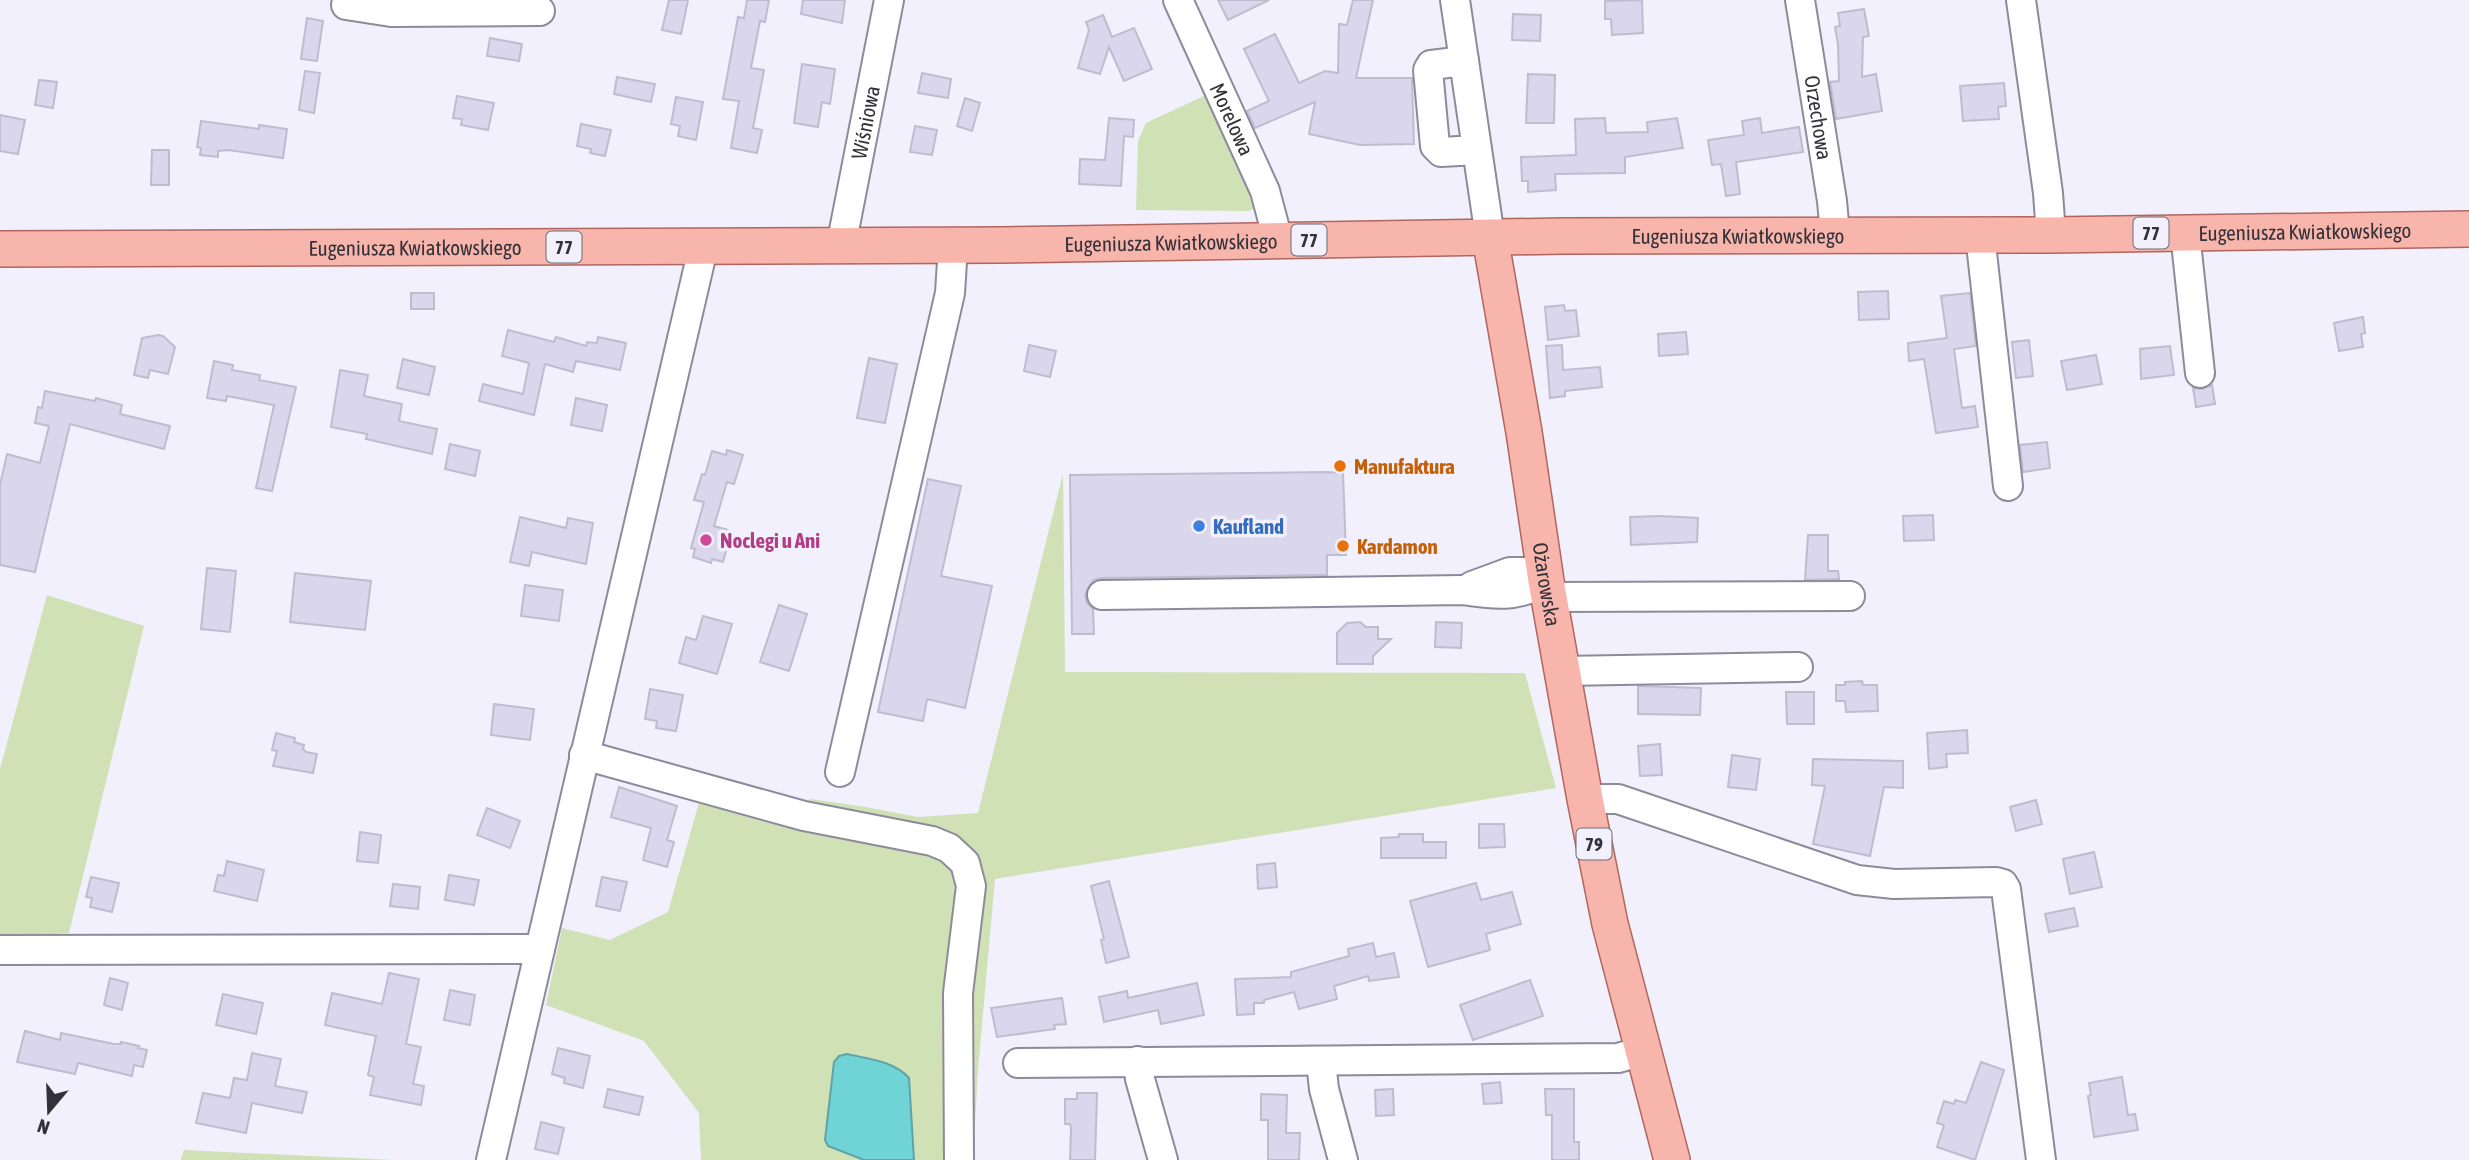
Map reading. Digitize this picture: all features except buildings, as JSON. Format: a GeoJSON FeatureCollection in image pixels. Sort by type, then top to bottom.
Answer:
{"type":"FeatureCollection","features":[{"type":"Feature","properties":{"kind":"main road","name":"Eugeniusza Kwiatkowskiego"},"geometry":{"type":"LineString","coordinates":[[0,249],[953,246],[1490,237],[2051,235],[2469,229]]}},
{"type":"Feature","properties":{"kind":"main road","name":"Ożarowska"},"geometry":{"type":"LineString","coordinates":[[1490,237],[1524,432],[1547,589],[1585,799],[1611,924],[1672,1160]]}},
{"type":"Feature","properties":{"kind":"street","name":"Wiśniowa"},"geometry":{"type":"LineString","coordinates":[[841,246],[889,0]]}},
{"type":"Feature","properties":{"kind":"street","name":"Morelowa"},"geometry":{"type":"LineString","coordinates":[[1178,0],[1265,191],[1278,240]]}},
{"type":"Feature","properties":{"kind":"street","name":"Ożarowska"},"geometry":{"type":"LineString","coordinates":[[1455,0],[1490,237]]}},
{"type":"Feature","properties":{"kind":"street","name":"Orzechowa"},"geometry":{"type":"LineString","coordinates":[[1800,0],[1835,234]]}},
{"type":"Feature","properties":{"kind":"street"},"geometry":{"type":"LineString","coordinates":[[2021,0],[2048,193],[2051,235]]}},
{"type":"Feature","properties":{"kind":"street"},"geometry":{"type":"LineString","coordinates":[[346,5],[391,12],[431,6],[540,11]]}},
{"type":"Feature","properties":{"kind":"street"},"geometry":{"type":"LineString","coordinates":[[1464,61],[1442,62],[1431,65],[1428,70],[1435,146],[1441,152],[1477,149]]}},
{"type":"Feature","properties":{"kind":"street"},"geometry":{"type":"LineString","coordinates":[[2185,233],[2200,373]]}},
{"type":"Feature","properties":{"kind":"street"},"geometry":{"type":"LineString","coordinates":[[1980,235],[2008,486]]}},
{"type":"Feature","properties":{"kind":"street"},"geometry":{"type":"LineString","coordinates":[[491,1160],[702,246]]}},
{"type":"Feature","properties":{"kind":"street"},"geometry":{"type":"LineString","coordinates":[[840,772],[950,293],[953,246]]}},
{"type":"Feature","properties":{"kind":"street"},"geometry":{"type":"LineString","coordinates":[[1102,594],[1462,590],[1513,594],[1547,589],[1850,596]]}},
{"type":"Feature","properties":{"kind":"street"},"geometry":{"type":"LineString","coordinates":[[1562,671],[1798,667]]}},
{"type":"Feature","properties":{"kind":"street"},"geometry":{"type":"LineString","coordinates":[[584,755],[804,816],[932,841],[957,854],[965,863],[971,886],[958,993],[959,1160]]}},
{"type":"Feature","properties":{"kind":"street"},"geometry":{"type":"LineString","coordinates":[[1585,799],[1618,799],[1857,880],[1885,884],[2003,884],[2006,889],[2041,1160]]}},
{"type":"Feature","properties":{"kind":"street"},"geometry":{"type":"LineString","coordinates":[[0,950],[540,949]]}},
{"type":"Feature","properties":{"kind":"street"},"geometry":{"type":"LineString","coordinates":[[1018,1063],[1618,1058],[1643,1051]]}},
{"type":"Feature","properties":{"kind":"street"},"geometry":{"type":"LineString","coordinates":[[1138,1061],[1140,1079],[1163,1160]]}},
{"type":"Feature","properties":{"kind":"street"},"geometry":{"type":"LineString","coordinates":[[1321,1061],[1324,1088],[1343,1160]]}},
{"type":"Feature","properties":{"kind":"green space"},"geometry":{"type":"Polygon","coordinates":[[[1206,95],[1258,203],[1255,208],[1249,211],[1136,210],[1138,141],[1146,123],[1206,95]]]}},
{"type":"Feature","properties":{"kind":"green space"},"geometry":{"type":"Polygon","coordinates":[[[1063,474],[1065,672],[1525,673],[1556,788],[995,879],[973,1160],[701,1160],[699,1113],[644,1041],[546,1005],[562,928],[610,940],[668,912],[700,799],[786,822],[810,799],[918,817],[978,813],[1063,474]]]}},
{"type":"Feature","properties":{"kind":"green space"},"geometry":{"type":"Polygon","coordinates":[[[47,595],[144,626],[69,933],[0,937],[0,769],[47,595]]]}},
{"type":"Feature","properties":{"kind":"green space"},"geometry":{"type":"Polygon","coordinates":[[[184,1150],[394,1160],[181,1160],[184,1150]]]}},
{"type":"Feature","properties":{"kind":"water"},"geometry":{"type":"Polygon","coordinates":[[[847,1054],[888,1064],[909,1078],[914,1160],[864,1160],[828,1146],[825,1140],[834,1062],[839,1056],[847,1054]]]}},
{"type":"Feature","properties":{"kind":"place","name":"Manufaktura"},"geometry":{"type":"Point","coordinates":[1340,466]}},
{"type":"Feature","properties":{"kind":"place","name":"Kaufland"},"geometry":{"type":"Point","coordinates":[1199,526]}},
{"type":"Feature","properties":{"kind":"place","name":"Noclegi u Ani"},"geometry":{"type":"Point","coordinates":[706,540]}},
{"type":"Feature","properties":{"kind":"place","name":"Kardamon"},"geometry":{"type":"Point","coordinates":[1343,546]}}]}
